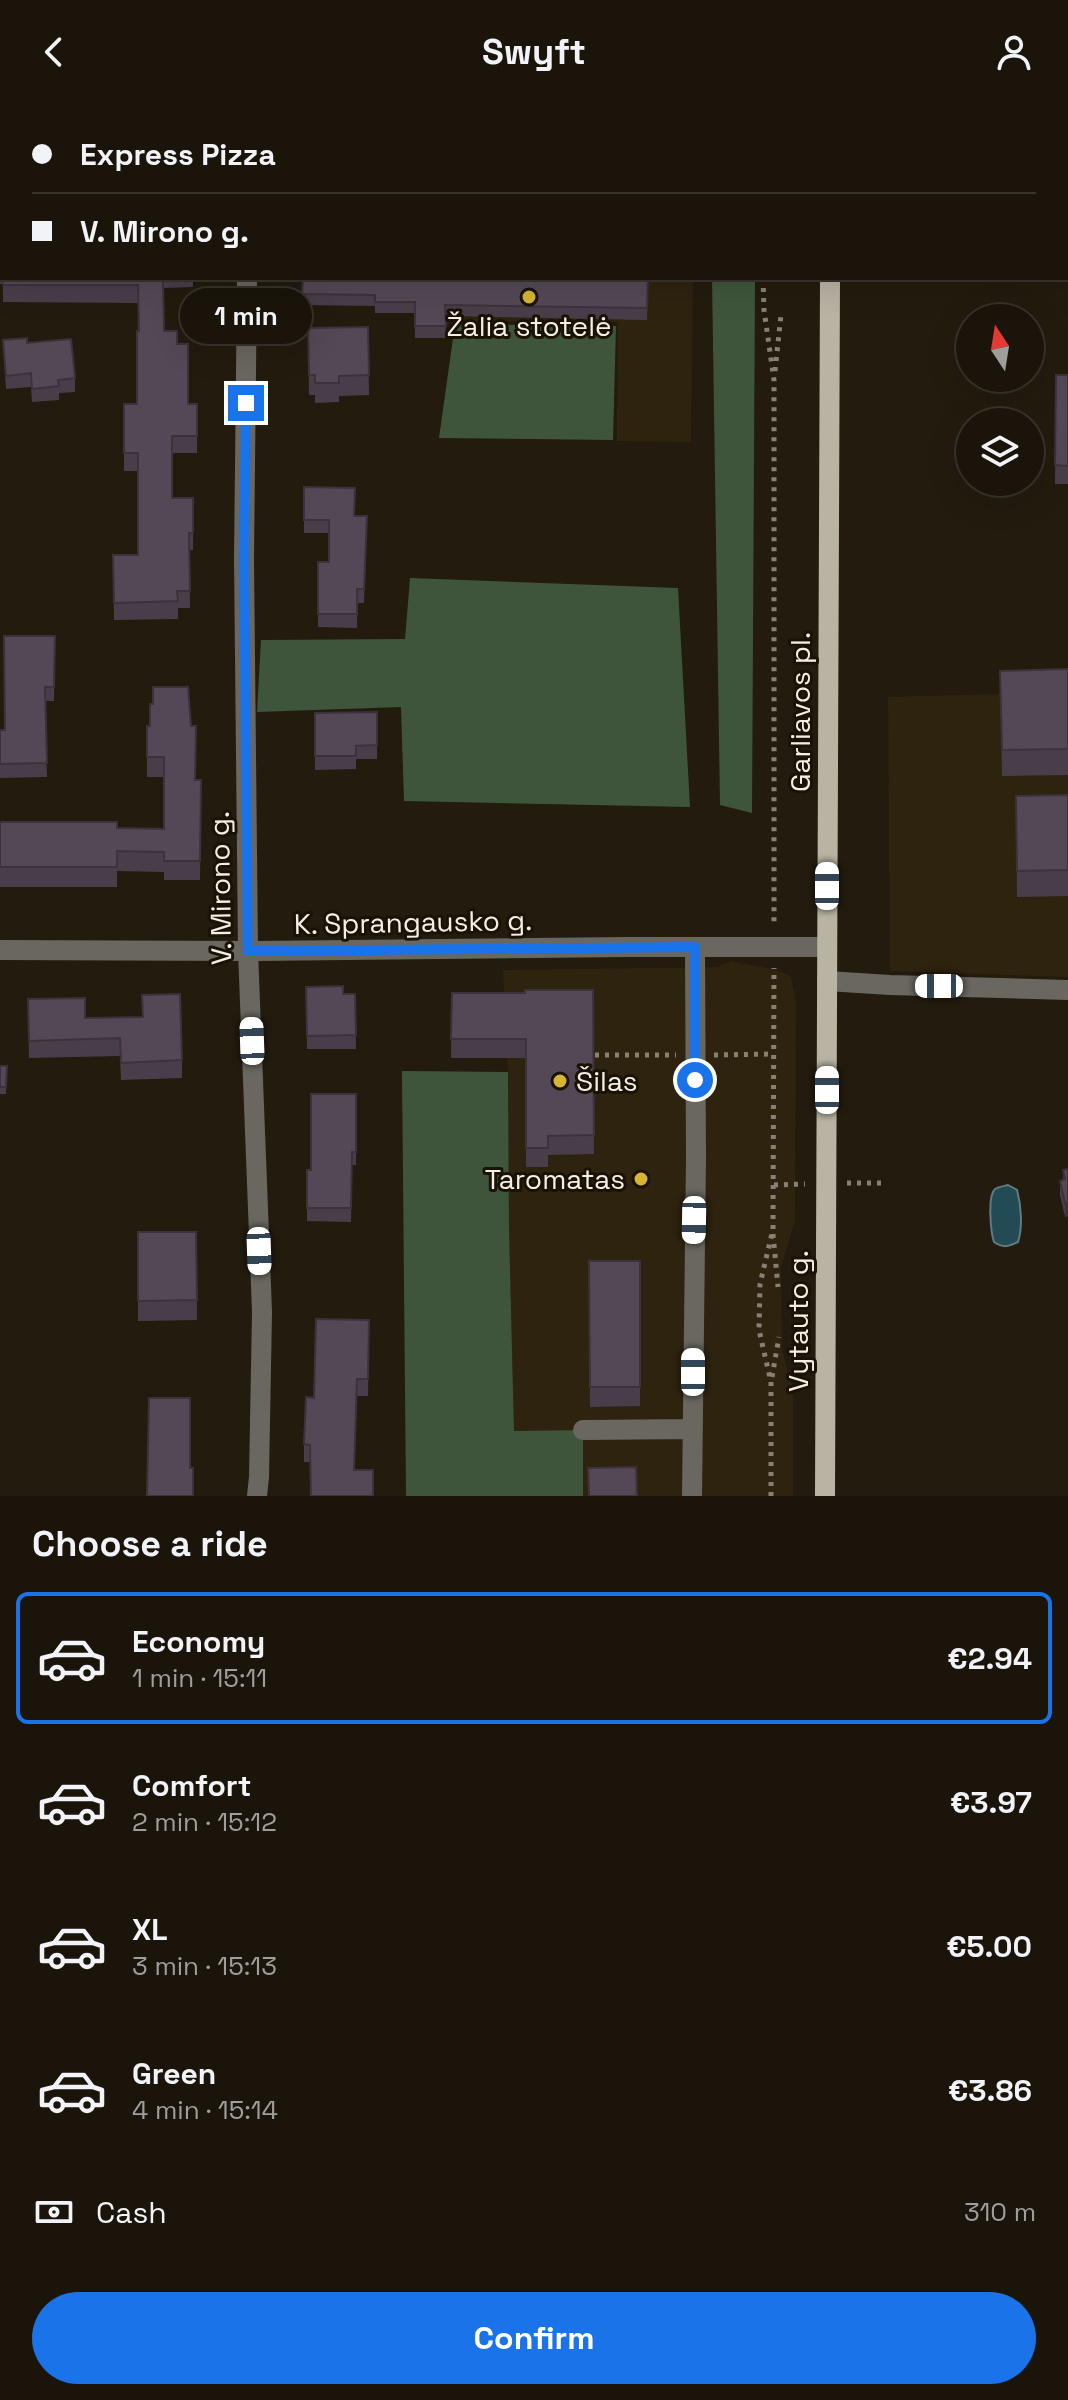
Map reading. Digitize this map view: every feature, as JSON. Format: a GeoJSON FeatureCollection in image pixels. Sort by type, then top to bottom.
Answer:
{"type":"FeatureCollection","features":[{"type":"Feature","properties":{"kind":"main road","name":"Garliavos pl."},"geometry":{"type":"LineString","coordinates":[[827,1147],[830,280]]}},
{"type":"Feature","properties":{"kind":"main road","name":"Vytauto g."},"geometry":{"type":"LineString","coordinates":[[825,1496],[827,1147]]}},
{"type":"Feature","properties":{"kind":"street","name":"V. Mirono g."},"geometry":{"type":"LineString","coordinates":[[247,280],[244,559],[248,951],[262,1312],[257,1496]]}},
{"type":"Feature","properties":{"kind":"street"},"geometry":{"type":"LineString","coordinates":[[692,1496],[695,947]]}},
{"type":"Feature","properties":{"kind":"street","name":"K. Sprangausko g."},"geometry":{"type":"LineString","coordinates":[[0,950],[827,947]]}},
{"type":"Feature","properties":{"kind":"street"},"geometry":{"type":"LineString","coordinates":[[827,981],[1068,990]]}},
{"type":"Feature","properties":{"kind":"street"},"geometry":{"type":"LineString","coordinates":[[583,1430],[693,1429]]}},
{"type":"Feature","properties":{"kind":"path"},"geometry":{"type":"LineString","coordinates":[[763,280],[774,380]]}},
{"type":"Feature","properties":{"kind":"path"},"geometry":{"type":"LineString","coordinates":[[778,1287],[773,1229],[774,380],[781,315]]}},
{"type":"Feature","properties":{"kind":"path"},"geometry":{"type":"LineString","coordinates":[[771,1382],[759,1330],[760,1284],[773,1229]]}},
{"type":"Feature","properties":{"kind":"path"},"geometry":{"type":"LineString","coordinates":[[771,1496],[771,1382],[779,1337]]}},
{"type":"Feature","properties":{"kind":"shaded area"},"geometry":{"type":"Polygon","coordinates":[[[450,280],[693,280],[691,442],[617,441],[618,322],[450,321],[450,280]]]}},
{"type":"Feature","properties":{"kind":"shaded area"},"geometry":{"type":"Polygon","coordinates":[[[1068,692],[1068,977],[890,971],[888,697],[1068,692]]]}},
{"type":"Feature","properties":{"kind":"shaded area"},"geometry":{"type":"Polygon","coordinates":[[[731,961],[777,970],[791,976],[796,1003],[795,1221],[781,1267],[782,1349],[793,1390],[793,1496],[583,1496],[583,1430],[514,1432],[508,1072],[503,970],[717,967],[731,961]]]}},
{"type":"Feature","properties":{"kind":"green space"},"geometry":{"type":"Polygon","coordinates":[[[712,280],[755,280],[752,813],[720,805],[712,280]]]}},
{"type":"Feature","properties":{"kind":"green space"},"geometry":{"type":"Polygon","coordinates":[[[455,324],[616,326],[613,440],[439,438],[455,324]]]}},
{"type":"Feature","properties":{"kind":"green space"},"geometry":{"type":"Polygon","coordinates":[[[410,578],[678,588],[690,807],[404,801],[401,707],[257,712],[261,640],[405,639],[410,578]]]}},
{"type":"Feature","properties":{"kind":"green space"},"geometry":{"type":"Polygon","coordinates":[[[402,1071],[508,1072],[514,1431],[583,1430],[583,1496],[406,1496],[402,1071]]]}},
{"type":"Feature","properties":{"kind":"water"},"geometry":{"type":"Polygon","coordinates":[[[1008,1185],[1017,1190],[1021,1223],[1018,1242],[1006,1246],[994,1242],[990,1206],[995,1189],[1008,1185]]]}},
{"type":"Feature","properties":{"kind":"building"},"geometry":{"type":"Polygon","coordinates":[[[3,280],[163,280],[164,331],[177,331],[177,344],[188,344],[188,404],[197,404],[197,436],[172,436],[172,498],[193,498],[193,533],[189,533],[190,591],[177,591],[178,601],[114,603],[113,555],[138,555],[138,453],[124,453],[124,404],[137,404],[138,285],[3,285],[3,280]]]}},
{"type":"Feature","properties":{"kind":"building"},"geometry":{"type":"Polygon","coordinates":[[[303,280],[648,280],[647,308],[445,305],[446,326],[415,326],[415,302],[375,302],[375,295],[302,294],[303,280]]]}},
{"type":"Feature","properties":{"kind":"building"},"geometry":{"type":"Polygon","coordinates":[[[368,327],[369,375],[339,376],[339,383],[315,383],[315,375],[309,375],[308,328],[368,327]]]}},
{"type":"Feature","properties":{"kind":"building"},"geometry":{"type":"Polygon","coordinates":[[[27,338],[27,343],[71,339],[75,378],[58,380],[59,386],[32,389],[31,373],[6,376],[3,340],[27,338]]]}},
{"type":"Feature","properties":{"kind":"building"},"geometry":{"type":"Polygon","coordinates":[[[1056,375],[1068,375],[1068,466],[1055,465],[1056,375]]]}},
{"type":"Feature","properties":{"kind":"building"},"geometry":{"type":"Polygon","coordinates":[[[304,487],[355,488],[354,516],[367,516],[364,589],[357,589],[357,614],[318,614],[318,562],[329,562],[329,520],[304,520],[304,487]]]}},
{"type":"Feature","properties":{"kind":"building"},"geometry":{"type":"Polygon","coordinates":[[[4,636],[55,636],[54,687],[45,687],[47,763],[0,764],[0,730],[5,730],[4,636]]]}},
{"type":"Feature","properties":{"kind":"building"},"geometry":{"type":"Polygon","coordinates":[[[1068,669],[1068,749],[1002,750],[1000,671],[1068,669]]]}},
{"type":"Feature","properties":{"kind":"building"},"geometry":{"type":"Polygon","coordinates":[[[153,687],[188,687],[191,726],[196,726],[195,780],[201,780],[200,861],[164,861],[164,852],[117,851],[117,867],[0,867],[0,822],[117,822],[117,828],[164,829],[164,757],[147,757],[147,726],[150,726],[153,687]]]}},
{"type":"Feature","properties":{"kind":"building"},"geometry":{"type":"Polygon","coordinates":[[[377,712],[377,745],[356,746],[356,756],[315,756],[315,713],[377,712]]]}},
{"type":"Feature","properties":{"kind":"building"},"geometry":{"type":"Polygon","coordinates":[[[1068,795],[1068,870],[1017,871],[1016,796],[1068,795]]]}},
{"type":"Feature","properties":{"kind":"building"},"geometry":{"type":"Polygon","coordinates":[[[343,986],[343,994],[355,994],[356,1035],[307,1036],[306,987],[343,986]]]}},
{"type":"Feature","properties":{"kind":"building","name":"Šilas"},"geometry":{"type":"Polygon","coordinates":[[[525,990],[593,990],[594,1135],[548,1136],[548,1148],[526,1148],[526,1039],[451,1039],[452,993],[525,993],[525,990]]]}},
{"type":"Feature","properties":{"kind":"building"},"geometry":{"type":"Polygon","coordinates":[[[180,994],[182,1060],[121,1063],[120,1038],[29,1041],[28,999],[85,998],[85,1018],[143,1017],[142,995],[180,994]]]}},
{"type":"Feature","properties":{"kind":"building"},"geometry":{"type":"Polygon","coordinates":[[[0,1066],[7,1066],[6,1087],[0,1087],[0,1066]]]}},
{"type":"Feature","properties":{"kind":"building"},"geometry":{"type":"Polygon","coordinates":[[[311,1094],[356,1094],[356,1152],[352,1152],[351,1208],[307,1208],[307,1170],[311,1170],[311,1094]]]}},
{"type":"Feature","properties":{"kind":"building"},"geometry":{"type":"Polygon","coordinates":[[[1068,1169],[1068,1203],[1065,1203],[1060,1181],[1065,1179],[1063,1170],[1068,1169]]]}},
{"type":"Feature","properties":{"kind":"building"},"geometry":{"type":"Polygon","coordinates":[[[138,1232],[196,1232],[197,1300],[138,1301],[138,1232]]]}},
{"type":"Feature","properties":{"kind":"building"},"geometry":{"type":"Polygon","coordinates":[[[589,1261],[640,1261],[640,1387],[590,1387],[589,1261]]]}},
{"type":"Feature","properties":{"kind":"building"},"geometry":{"type":"Polygon","coordinates":[[[316,1319],[369,1320],[368,1379],[357,1379],[354,1470],[373,1470],[373,1496],[311,1496],[310,1445],[304,1444],[306,1397],[314,1398],[316,1319]]]}},
{"type":"Feature","properties":{"kind":"building"},"geometry":{"type":"Polygon","coordinates":[[[149,1398],[190,1398],[193,1496],[147,1496],[149,1398]]]}},
{"type":"Feature","properties":{"kind":"building"},"geometry":{"type":"Polygon","coordinates":[[[636,1467],[637,1496],[589,1496],[588,1468],[636,1467]]]}},
{"type":"Feature","properties":{"kind":"place","name":"Žalia stotelė"},"geometry":{"type":"Point","coordinates":[529,297]}},
{"type":"Feature","properties":{"kind":"place","name":"Šilas"},"geometry":{"type":"Point","coordinates":[560,1081]}},
{"type":"Feature","properties":{"kind":"place","name":"Taromatas"},"geometry":{"type":"Point","coordinates":[641,1179]}},
{"type":"Feature","properties":{"kind":"route"},"geometry":{"type":"LineString","coordinates":[[246,403],[244,559],[248,951],[695,947],[695,1080]]}}]}
